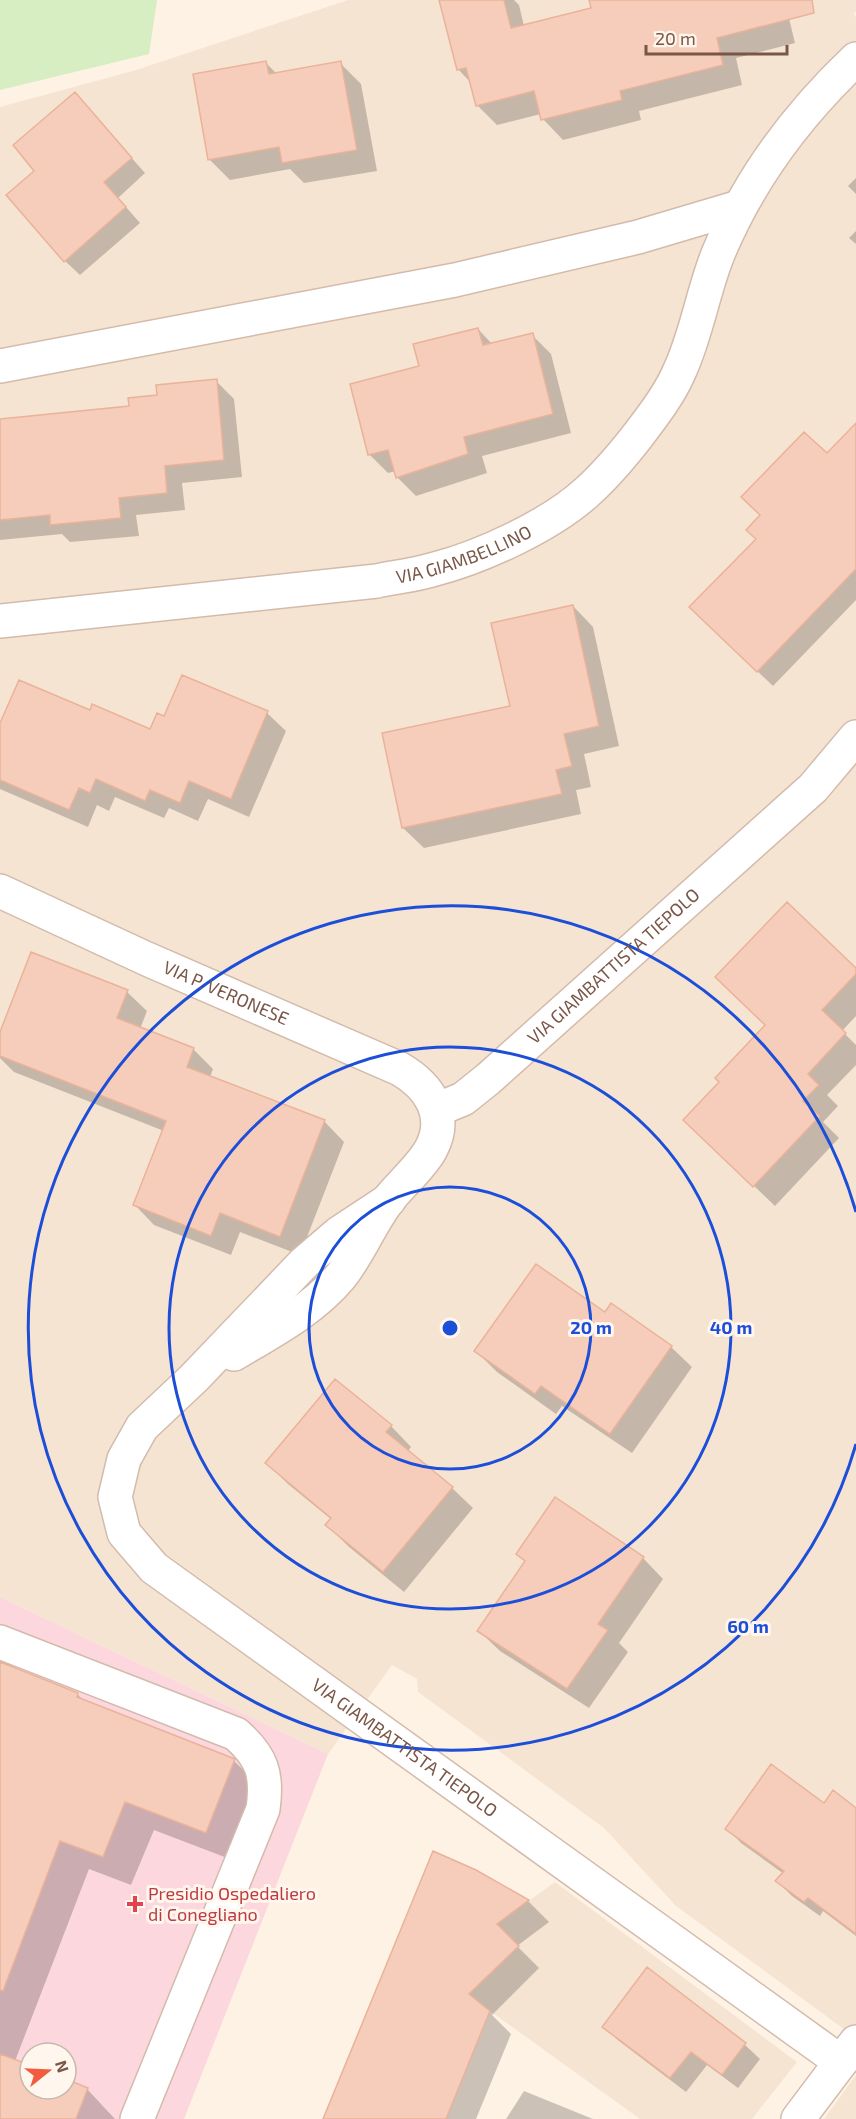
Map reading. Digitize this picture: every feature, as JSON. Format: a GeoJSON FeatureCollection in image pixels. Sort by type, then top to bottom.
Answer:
{"type":"FeatureCollection","features":[{"type":"Feature","properties":{"kind":"street","name":"VIA GIAMBELLINO"},"geometry":{"type":"LineString","coordinates":[[0,621],[377,581],[435,570],[492,549],[543,524],[586,493],[620,458],[652,417],[680,370],[717,255],[739,207],[779,144],[826,87],[856,59]]}},
{"type":"Feature","properties":{"kind":"street"},"geometry":{"type":"LineString","coordinates":[[0,366],[455,280],[638,237],[739,207]]}},
{"type":"Feature","properties":{"kind":"street","name":"VIA GIAMBATTISTA TIEPOLO"},"geometry":{"type":"LineString","coordinates":[[848,2052],[154,1568],[124,1533],[115,1497],[124,1459],[142,1427],[194,1378],[304,1263],[339,1233],[389,1200],[431,1150],[438,1132],[436,1110],[463,1099],[496,1071],[813,788],[856,737]]}},
{"type":"Feature","properties":{"kind":"street","name":"VIA P. VERONESE"},"geometry":{"type":"LineString","coordinates":[[0,891],[147,959],[400,1069],[414,1077],[427,1090],[436,1110]]}},
{"type":"Feature","properties":{"kind":"street"},"geometry":{"type":"LineString","coordinates":[[0,1642],[236,1734],[252,1748],[264,1770],[266,1790],[263,1809],[136,2119]]}},
{"type":"Feature","properties":{"kind":"street"},"geometry":{"type":"LineString","coordinates":[[798,2119],[848,2052]]}},
{"type":"Feature","properties":{"kind":"shaded area"},"geometry":{"type":"Polygon","coordinates":[[[348,0],[856,0],[854,14],[856,17],[856,2038],[676,1906],[604,1828],[418,1692],[417,1679],[392,1665],[328,1754],[0,1597],[0,107],[136,70],[348,0]]]}},
{"type":"Feature","properties":{"kind":"shaded area","name":"Presidio Ospedaliero di Conegliano"},"geometry":{"type":"Polygon","coordinates":[[[0,1597],[328,1754],[184,2119],[0,2119],[0,1597]]]}},
{"type":"Feature","properties":{"kind":"shaded area"},"geometry":{"type":"Polygon","coordinates":[[[555,1882],[797,2062],[752,2119],[640,2119],[490,2011],[441,1972],[445,1962],[555,1882]]]}},
{"type":"Feature","properties":{"kind":"shaded area"},"geometry":{"type":"Polygon","coordinates":[[[856,2075],[856,2119],[824,2119],[856,2075]]]}},
{"type":"Feature","properties":{"kind":"green space"},"geometry":{"type":"Polygon","coordinates":[[[0,0],[157,0],[149,54],[0,90],[0,0]]]}},
{"type":"Feature","properties":{"kind":"building"},"geometry":{"type":"Polygon","coordinates":[[[439,0],[504,0],[511,28],[591,8],[589,0],[812,0],[814,13],[717,38],[723,65],[620,91],[622,100],[541,120],[534,91],[476,106],[466,68],[457,70],[439,0]]]}},
{"type":"Feature","properties":{"kind":"building"},"geometry":{"type":"Polygon","coordinates":[[[266,61],[269,74],[341,61],[357,150],[282,163],[279,147],[208,160],[193,74],[266,61]]]}},
{"type":"Feature","properties":{"kind":"building"},"geometry":{"type":"Polygon","coordinates":[[[75,92],[132,158],[104,182],[126,207],[64,262],[6,195],[34,171],[13,145],[75,92]]]}},
{"type":"Feature","properties":{"kind":"building"},"geometry":{"type":"Polygon","coordinates":[[[478,328],[483,345],[533,333],[553,414],[464,437],[468,454],[396,478],[388,450],[368,455],[350,384],[419,366],[413,344],[478,328]]]}},
{"type":"Feature","properties":{"kind":"building"},"geometry":{"type":"Polygon","coordinates":[[[217,379],[224,460],[165,466],[167,493],[119,498],[121,518],[50,525],[50,515],[0,520],[0,419],[129,406],[128,398],[157,395],[156,385],[217,379]]]}},
{"type":"Feature","properties":{"kind":"building"},"geometry":{"type":"Polygon","coordinates":[[[856,423],[856,569],[757,672],[689,607],[756,539],[746,530],[760,515],[741,497],[804,432],[827,453],[856,423]]]}},
{"type":"Feature","properties":{"kind":"building"},"geometry":{"type":"Polygon","coordinates":[[[573,605],[599,726],[564,734],[572,766],[556,770],[562,794],[402,828],[382,733],[510,706],[491,623],[573,605]]]}},
{"type":"Feature","properties":{"kind":"building"},"geometry":{"type":"Polygon","coordinates":[[[182,675],[268,711],[231,799],[189,781],[180,803],[150,790],[145,801],[96,779],[90,793],[79,788],[69,810],[0,780],[0,723],[19,680],[90,710],[92,704],[150,729],[157,713],[164,716],[182,675]]]}},
{"type":"Feature","properties":{"kind":"building"},"geometry":{"type":"Polygon","coordinates":[[[787,902],[856,968],[856,974],[822,1010],[846,1033],[808,1074],[819,1085],[803,1101],[820,1116],[753,1187],[683,1120],[719,1082],[715,1078],[765,1025],[715,977],[787,902]]]}},
{"type":"Feature","properties":{"kind":"building"},"geometry":{"type":"Polygon","coordinates":[[[31,952],[128,990],[117,1018],[194,1048],[187,1067],[325,1120],[280,1237],[220,1213],[211,1236],[133,1205],[166,1121],[0,1056],[0,1032],[31,952]]]}},
{"type":"Feature","properties":{"kind":"building"},"geometry":{"type":"Polygon","coordinates":[[[536,1264],[605,1312],[611,1303],[672,1346],[610,1434],[541,1386],[535,1394],[474,1351],[536,1264]]]}},
{"type":"Feature","properties":{"kind":"building"},"geometry":{"type":"Polygon","coordinates":[[[335,1379],[392,1425],[386,1432],[453,1487],[383,1572],[325,1525],[331,1518],[265,1463],[335,1379]]]}},
{"type":"Feature","properties":{"kind":"building"},"geometry":{"type":"Polygon","coordinates":[[[555,1497],[644,1557],[598,1624],[608,1630],[567,1689],[477,1631],[525,1561],[516,1554],[555,1497]]]}},
{"type":"Feature","properties":{"kind":"building"},"geometry":{"type":"Polygon","coordinates":[[[0,1662],[78,1693],[77,1697],[235,1759],[206,1833],[125,1802],[103,1857],[60,1841],[3,1991],[0,1990],[0,1662]]]}},
{"type":"Feature","properties":{"kind":"building"},"geometry":{"type":"Polygon","coordinates":[[[771,1764],[824,1803],[833,1790],[856,1808],[856,1934],[808,1898],[804,1902],[775,1881],[784,1871],[725,1829],[771,1764]]]}},
{"type":"Feature","properties":{"kind":"building"},"geometry":{"type":"Polygon","coordinates":[[[433,1851],[476,1870],[529,1900],[497,1924],[519,1946],[469,1994],[490,2011],[446,2119],[323,2119],[433,1851]]]}},
{"type":"Feature","properties":{"kind":"building"},"geometry":{"type":"Polygon","coordinates":[[[647,1967],[746,2043],[722,2075],[691,2052],[670,2078],[602,2027],[647,1967]]]}},
{"type":"Feature","properties":{"kind":"building"},"geometry":{"type":"Polygon","coordinates":[[[0,2054],[18,2061],[18,2101],[78,2101],[78,2084],[88,2088],[76,2119],[0,2119],[0,2054]]]}},
{"type":"Feature","properties":{"kind":"place","name":"Presidio Ospedaliero di Conegliano"},"geometry":{"type":"Point","coordinates":[135,1904]}}]}
